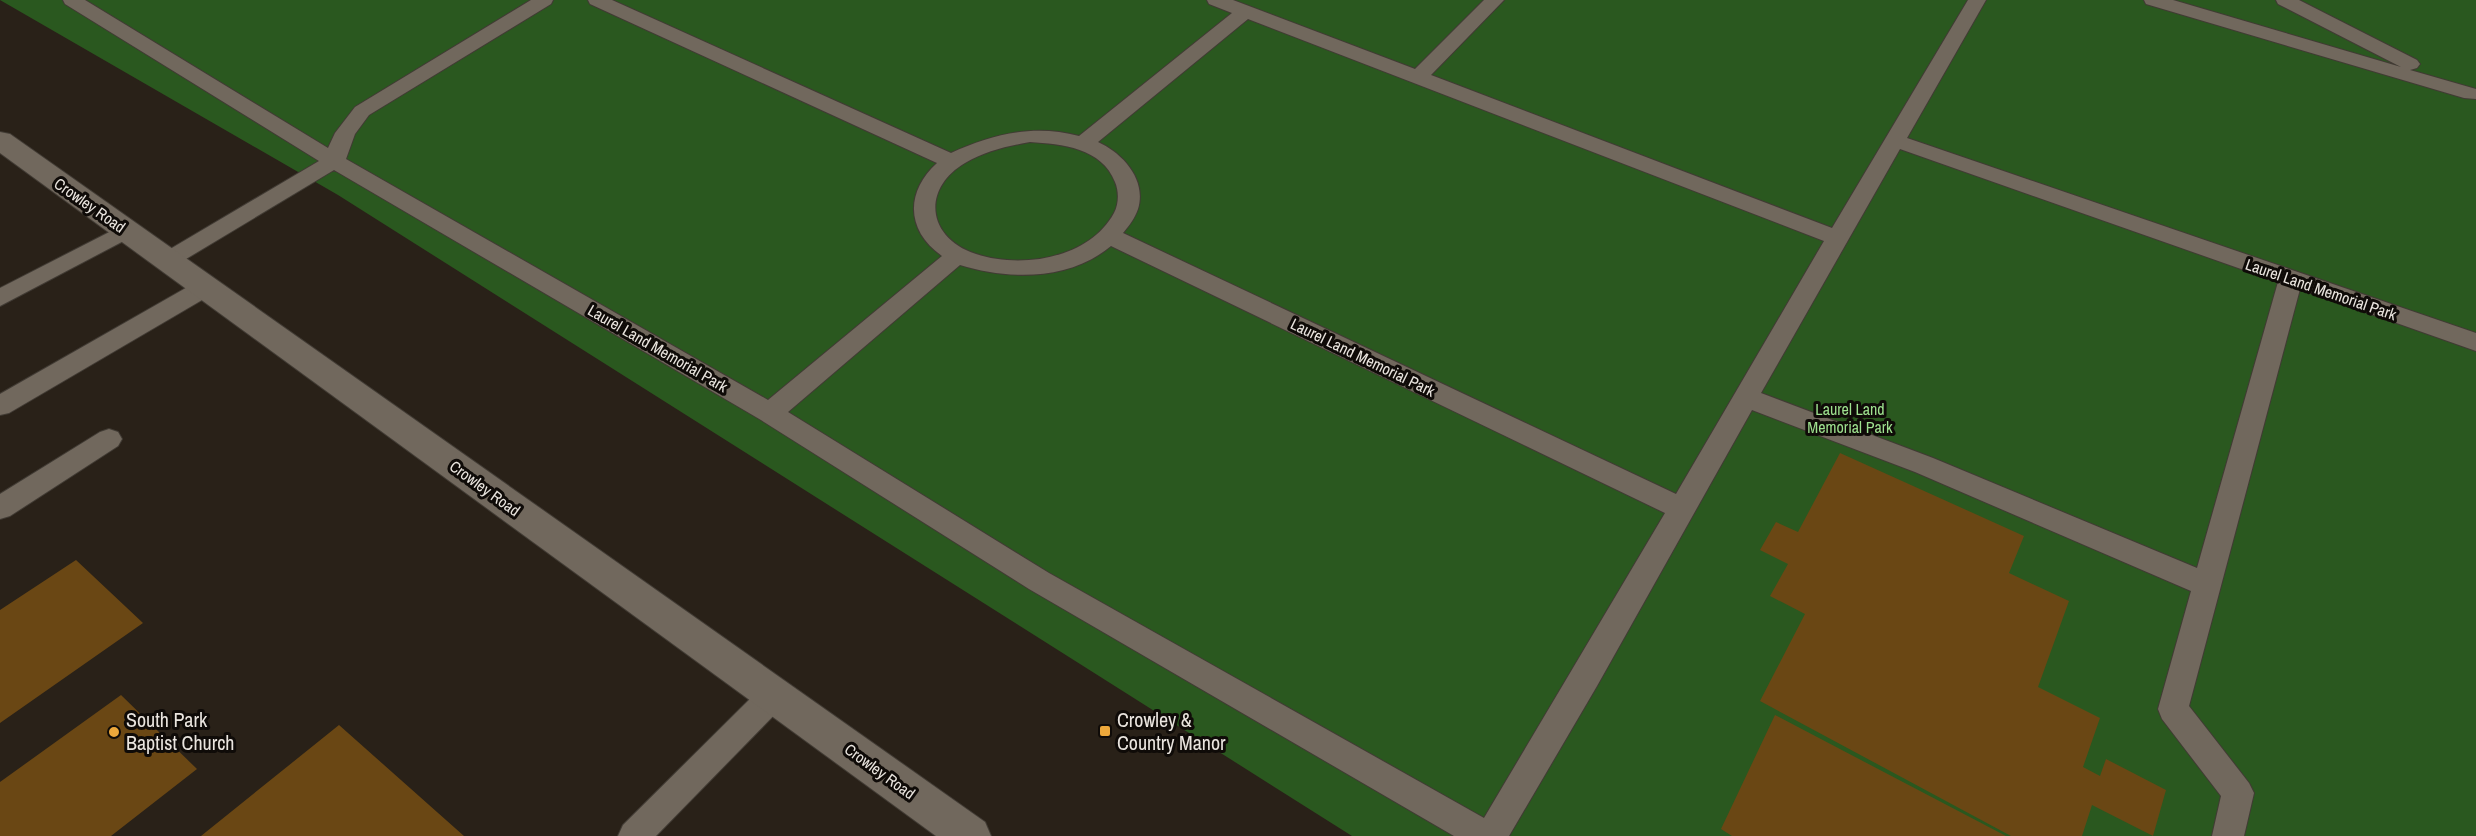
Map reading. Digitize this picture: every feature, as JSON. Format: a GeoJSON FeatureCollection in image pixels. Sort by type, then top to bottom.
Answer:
{"type":"FeatureCollection","features":[{"type":"Feature","properties":{"kind":"main road","name":"Crowley Road"},"geometry":{"type":"LineString","coordinates":[[0,140],[970,836]]}},
{"type":"Feature","properties":{"kind":"lane","name":"Laurel Land Memorial Park"},"geometry":{"type":"LineString","coordinates":[[72,0],[334,161],[770,413],[1039,581],[1484,836]]}},
{"type":"Feature","properties":{"kind":"lane"},"geometry":{"type":"LineString","coordinates":[[168,260],[334,161],[345,133],[362,111],[544,0]]}},
{"type":"Feature","properties":{"kind":"lane"},"geometry":{"type":"LineString","coordinates":[[597,0],[951,161]]}},
{"type":"Feature","properties":{"kind":"lane"},"geometry":{"type":"LineString","coordinates":[[1216,0],[1837,238]]}},
{"type":"Feature","properties":{"kind":"lane"},"geometry":{"type":"LineString","coordinates":[[1419,76],[1495,0]]}},
{"type":"Feature","properties":{"kind":"lane"},"geometry":{"type":"LineString","coordinates":[[1491,836],[1682,509],[1893,140],[1977,0]]}},
{"type":"Feature","properties":{"kind":"lane"},"geometry":{"type":"LineString","coordinates":[[2153,0],[2473,95]]}},
{"type":"Feature","properties":{"kind":"lane"},"geometry":{"type":"LineString","coordinates":[[2285,0],[2473,95]]}},
{"type":"Feature","properties":{"kind":"lane"},"geometry":{"type":"LineString","coordinates":[[1083,143],[1246,11]]}},
{"type":"Feature","properties":{"kind":"lane"},"geometry":{"type":"LineString","coordinates":[[1030,136],[1058,137],[1083,143],[1107,156],[1124,173],[1129,193],[1125,215],[1110,236],[1085,253],[1054,264],[1019,269],[985,266],[957,255],[936,240],[925,221],[924,200],[934,179],[951,161],[975,148],[1011,138],[1030,136]]}},
{"type":"Feature","properties":{"kind":"lane","name":"Laurel Land Memorial Park"},"geometry":{"type":"LineString","coordinates":[[1893,140],[2476,342]]}},
{"type":"Feature","properties":{"kind":"lane"},"geometry":{"type":"LineString","coordinates":[[0,298],[127,231]]}},
{"type":"Feature","properties":{"kind":"lane","name":"Laurel Land Memorial Park"},"geometry":{"type":"LineString","coordinates":[[1110,236],[1682,509]]}},
{"type":"Feature","properties":{"kind":"lane"},"geometry":{"type":"LineString","coordinates":[[770,413],[957,255]]}},
{"type":"Feature","properties":{"kind":"lane"},"geometry":{"type":"LineString","coordinates":[[2228,836],[2238,793],[2173,709],[2291,278]]}},
{"type":"Feature","properties":{"kind":"lane"},"geometry":{"type":"LineString","coordinates":[[0,406],[206,288]]}},
{"type":"Feature","properties":{"kind":"lane"},"geometry":{"type":"LineString","coordinates":[[1746,397],[1924,465],[2207,585]]}},
{"type":"Feature","properties":{"kind":"lane"},"geometry":{"type":"LineString","coordinates":[[0,508],[109,439]]}},
{"type":"Feature","properties":{"kind":"lane"},"geometry":{"type":"LineString","coordinates":[[633,836],[774,695]]}},
{"type":"Feature","properties":{"kind":"green space","name":"Laurel Land Memorial Park"},"geometry":{"type":"Polygon","coordinates":[[[0,0],[2476,0],[2476,836],[1352,836],[338,195],[0,0]]]}},
{"type":"Feature","properties":{"kind":"building"},"geometry":{"type":"Polygon","coordinates":[[[1840,453],[2024,536],[2009,573],[2069,601],[2038,687],[2100,718],[2083,767],[2100,776],[2106,759],[2166,790],[2153,836],[2092,805],[2082,836],[2011,836],[1760,701],[1805,614],[1770,596],[1788,564],[1760,550],[1776,522],[1798,532],[1840,453]]]}},
{"type":"Feature","properties":{"kind":"building"},"geometry":{"type":"Polygon","coordinates":[[[76,560],[143,623],[0,723],[0,610],[76,560]]]}},
{"type":"Feature","properties":{"kind":"building","name":"South Park Baptist Church"},"geometry":{"type":"Polygon","coordinates":[[[121,695],[197,769],[111,836],[0,836],[0,782],[121,695]]]}},
{"type":"Feature","properties":{"kind":"building"},"geometry":{"type":"Polygon","coordinates":[[[1775,715],[2006,836],[1732,836],[1721,829],[1775,715]]]}},
{"type":"Feature","properties":{"kind":"building","name":"South Park Baptist Church"},"geometry":{"type":"Polygon","coordinates":[[[339,725],[464,836],[201,836],[339,725]]]}},
{"type":"Feature","properties":{"kind":"place","name":"Crowley & Country Manor"},"geometry":{"type":"Point","coordinates":[1105,731]}},
{"type":"Feature","properties":{"kind":"place","name":"South Park Baptist Church"},"geometry":{"type":"Point","coordinates":[114,732]}}]}
